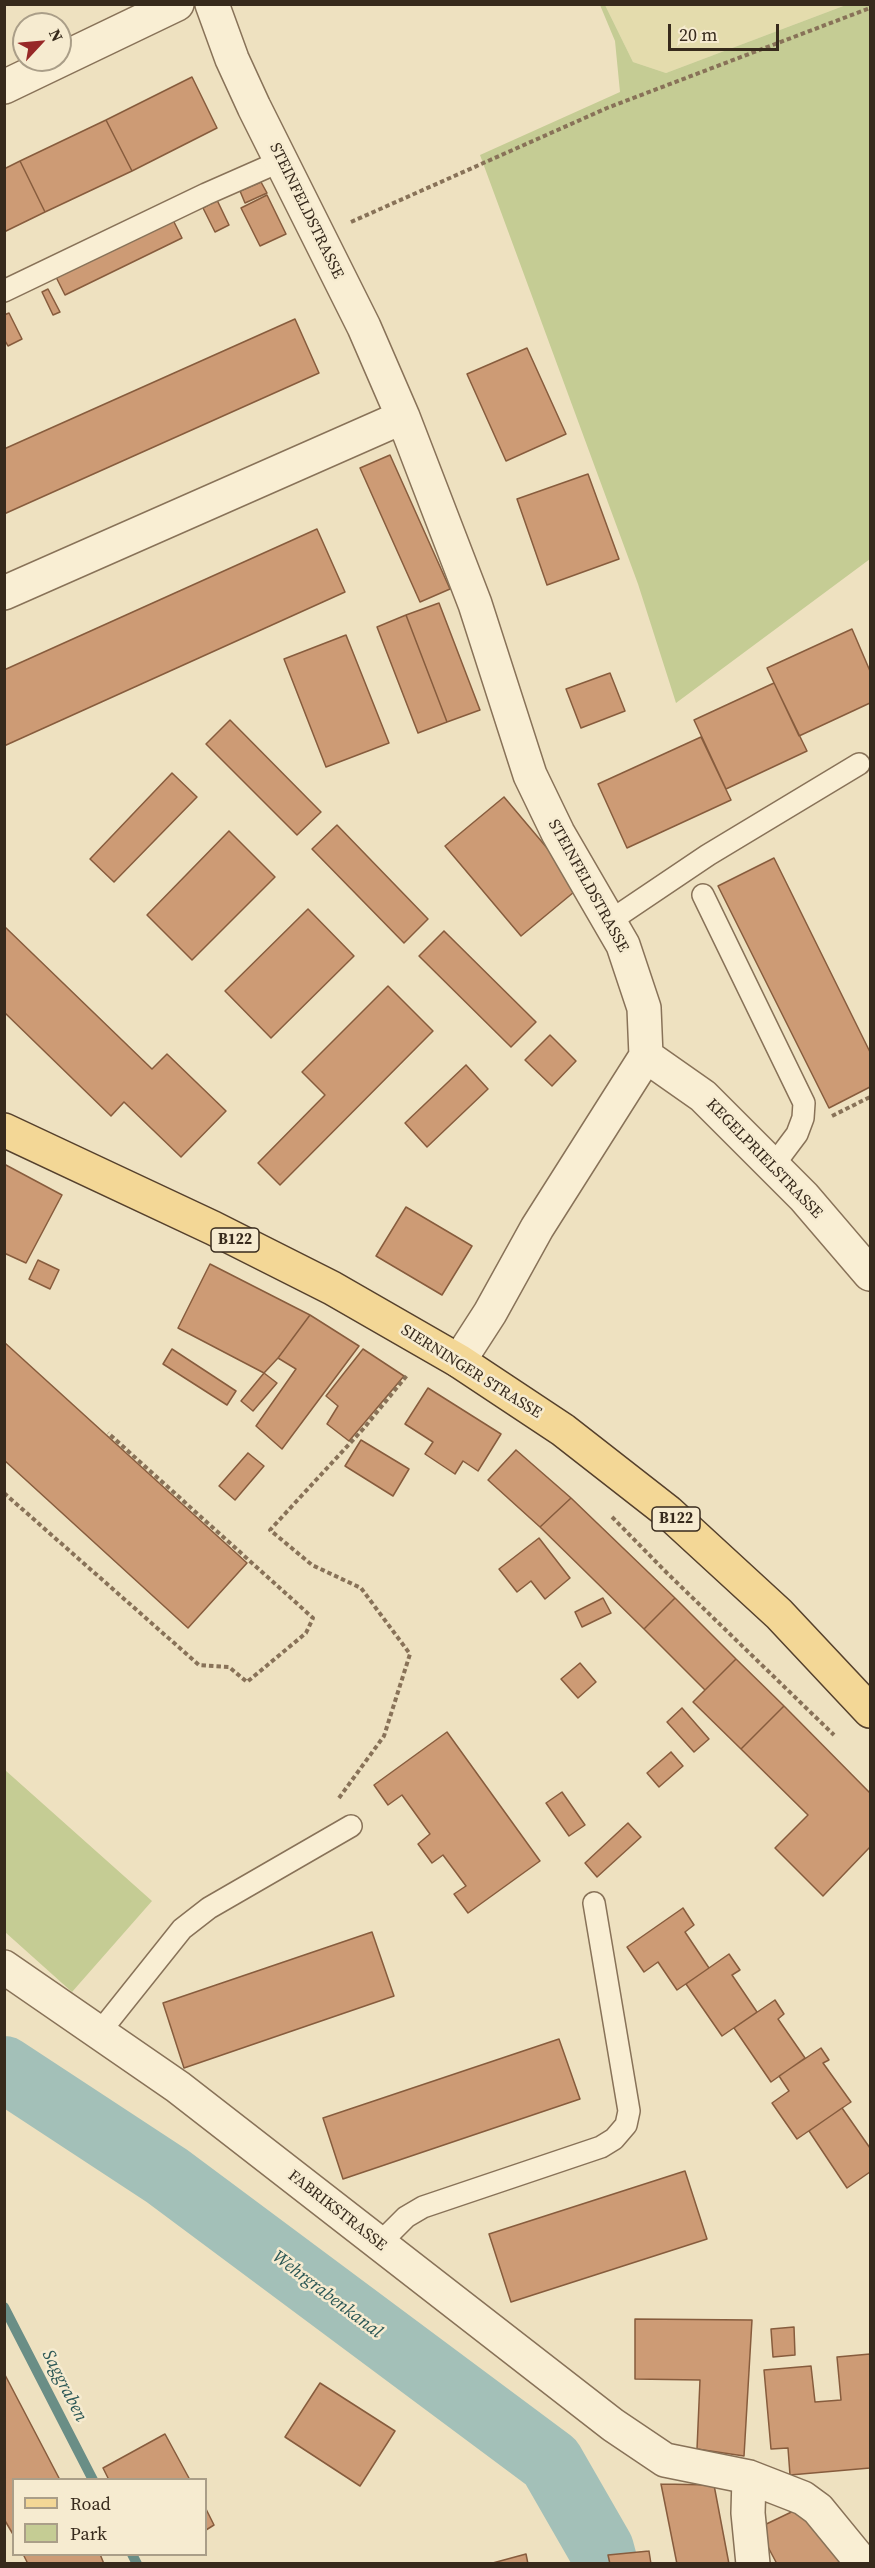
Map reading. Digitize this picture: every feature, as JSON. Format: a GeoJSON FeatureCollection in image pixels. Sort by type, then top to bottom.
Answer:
{"type":"FeatureCollection","features":[{"type":"Feature","properties":{"kind":"main road","name":"SIERNINGER STRASSE"},"geometry":{"type":"LineString","coordinates":[[4,1130],[213,1228],[332,1288],[459,1361],[563,1430],[668,1512],[779,1614],[870,1711]]}},
{"type":"Feature","properties":{"kind":"street"},"geometry":{"type":"LineString","coordinates":[[4,87],[177,4]]}},
{"type":"Feature","properties":{"kind":"street","name":"STEINFELDSTRASSE"},"geometry":{"type":"LineString","coordinates":[[209,7],[281,161],[364,327],[404,417],[475,604],[530,775],[558,833],[623,945],[644,1008],[646,1056]]}},
{"type":"Feature","properties":{"kind":"street"},"geometry":{"type":"LineString","coordinates":[[4,593],[404,417]]}},
{"type":"Feature","properties":{"kind":"street"},"geometry":{"type":"LineString","coordinates":[[459,1361],[490,1313],[537,1228],[646,1056]]}},
{"type":"Feature","properties":{"kind":"street","name":"KEGELPRIELSTRASSE"},"geometry":{"type":"LineString","coordinates":[[646,1056],[703,1096],[804,1197],[870,1274]]}},
{"type":"Feature","properties":{"kind":"street","name":"FABRIKSTRASSE"},"geometry":{"type":"LineString","coordinates":[[4,1967],[178,2087],[614,2425],[665,2460],[749,2477]]}},
{"type":"Feature","properties":{"kind":"street"},"geometry":{"type":"LineString","coordinates":[[753,2564],[748,2512],[749,2477],[804,2498],[818,2510],[864,2564]]}},
{"type":"Feature","properties":{"kind":"lane"},"geometry":{"type":"LineString","coordinates":[[4,291],[206,194],[281,161]]}},
{"type":"Feature","properties":{"kind":"lane"},"geometry":{"type":"LineString","coordinates":[[610,921],[708,855],[859,764]]}},
{"type":"Feature","properties":{"kind":"lane"},"geometry":{"type":"LineString","coordinates":[[703,896],[804,1103],[803,1118],[797,1134],[773,1166]]}},
{"type":"Feature","properties":{"kind":"lane"},"geometry":{"type":"LineString","coordinates":[[99,2033],[182,1929],[209,1908],[351,1826]]}},
{"type":"Feature","properties":{"kind":"lane"},"geometry":{"type":"LineString","coordinates":[[379,2244],[406,2217],[423,2207],[601,2146],[614,2139],[626,2125],[629,2111],[594,1903]]}},
{"type":"Feature","properties":{"kind":"path"},"geometry":{"type":"LineString","coordinates":[[318,237],[607,108],[870,8]]}},
{"type":"Feature","properties":{"kind":"path"},"geometry":{"type":"LineString","coordinates":[[835,1114],[870,1097]]}},
{"type":"Feature","properties":{"kind":"path"},"geometry":{"type":"LineString","coordinates":[[338,1799],[384,1736],[410,1654],[361,1588],[312,1565],[270,1530],[364,1428],[413,1368]]}},
{"type":"Feature","properties":{"kind":"path"},"geometry":{"type":"LineString","coordinates":[[4,1493],[199,1665],[229,1667],[247,1682],[306,1633],[313,1618],[108,1433]]}},
{"type":"Feature","properties":{"kind":"path"},"geometry":{"type":"LineString","coordinates":[[610,1515],[834,1735]]}},
{"type":"Feature","properties":{"kind":"shaded area"},"geometry":{"type":"Polygon","coordinates":[[[605,5],[846,5],[666,73],[633,62],[605,5]]]}},
{"type":"Feature","properties":{"kind":"green space"},"geometry":{"type":"Polygon","coordinates":[[[600,5],[605,5],[633,62],[666,73],[846,5],[870,5],[870,559],[676,703],[638,584],[480,155],[620,92],[615,41],[600,5]]]}},
{"type":"Feature","properties":{"kind":"green space"},"geometry":{"type":"Polygon","coordinates":[[[5,1770],[152,1901],[72,1992],[5,1932],[5,1770]]]}},
{"type":"Feature","properties":{"kind":"building"},"geometry":{"type":"Polygon","coordinates":[[[192,77],[217,128],[132,171],[106,120],[192,77]]]}},
{"type":"Feature","properties":{"kind":"building"},"geometry":{"type":"Polygon","coordinates":[[[106,120],[132,171],[45,212],[20,161],[106,120]]]}},
{"type":"Feature","properties":{"kind":"building"},"geometry":{"type":"Polygon","coordinates":[[[20,161],[45,212],[4,232],[4,169],[20,161]]]}},
{"type":"Feature","properties":{"kind":"building"},"geometry":{"type":"Polygon","coordinates":[[[261,182],[267,193],[245,203],[240,191],[261,182]]]}},
{"type":"Feature","properties":{"kind":"building"},"geometry":{"type":"Polygon","coordinates":[[[267,195],[286,234],[260,246],[241,208],[267,195]]]}},
{"type":"Feature","properties":{"kind":"building"},"geometry":{"type":"Polygon","coordinates":[[[217,200],[229,225],[215,232],[203,208],[217,200]]]}},
{"type":"Feature","properties":{"kind":"building"},"geometry":{"type":"Polygon","coordinates":[[[173,220],[182,238],[65,295],[56,277],[173,220]]]}},
{"type":"Feature","properties":{"kind":"building"},"geometry":{"type":"Polygon","coordinates":[[[48,289],[60,312],[53,315],[42,292],[48,289]]]}},
{"type":"Feature","properties":{"kind":"building"},"geometry":{"type":"Polygon","coordinates":[[[9,313],[22,339],[8,346],[4,339],[4,315],[9,313]]]}},
{"type":"Feature","properties":{"kind":"building"},"geometry":{"type":"Polygon","coordinates":[[[295,319],[319,373],[4,514],[4,449],[295,319]]]}},
{"type":"Feature","properties":{"kind":"building"},"geometry":{"type":"Polygon","coordinates":[[[527,348],[566,434],[506,461],[467,374],[527,348]]]}},
{"type":"Feature","properties":{"kind":"building"},"geometry":{"type":"Polygon","coordinates":[[[390,455],[450,589],[420,602],[360,468],[390,455]]]}},
{"type":"Feature","properties":{"kind":"building"},"geometry":{"type":"Polygon","coordinates":[[[588,474],[619,559],[547,585],[517,499],[588,474]]]}},
{"type":"Feature","properties":{"kind":"building"},"geometry":{"type":"Polygon","coordinates":[[[317,529],[345,592],[4,746],[4,670],[317,529]]]}},
{"type":"Feature","properties":{"kind":"building"},"geometry":{"type":"Polygon","coordinates":[[[439,603],[480,710],[447,722],[406,615],[439,603]]]}},
{"type":"Feature","properties":{"kind":"building"},"geometry":{"type":"Polygon","coordinates":[[[406,615],[447,722],[418,733],[377,627],[406,615]]]}},
{"type":"Feature","properties":{"kind":"building"},"geometry":{"type":"Polygon","coordinates":[[[852,629],[870,671],[870,703],[799,736],[767,668],[852,629]]]}},
{"type":"Feature","properties":{"kind":"building"},"geometry":{"type":"Polygon","coordinates":[[[346,635],[389,743],[326,767],[284,659],[346,635]]]}},
{"type":"Feature","properties":{"kind":"building"},"geometry":{"type":"Polygon","coordinates":[[[610,673],[625,711],[581,728],[566,689],[610,673]]]}},
{"type":"Feature","properties":{"kind":"building"},"geometry":{"type":"Polygon","coordinates":[[[774,683],[807,751],[726,789],[694,720],[774,683]]]}},
{"type":"Feature","properties":{"kind":"building"},"geometry":{"type":"Polygon","coordinates":[[[230,720],[321,812],[297,835],[206,744],[230,720]]]}},
{"type":"Feature","properties":{"kind":"building"},"geometry":{"type":"Polygon","coordinates":[[[701,737],[731,800],[627,848],[598,784],[701,737]]]}},
{"type":"Feature","properties":{"kind":"building"},"geometry":{"type":"Polygon","coordinates":[[[172,773],[197,797],[114,882],[90,859],[172,773]]]}},
{"type":"Feature","properties":{"kind":"building"},"geometry":{"type":"Polygon","coordinates":[[[504,797],[580,887],[521,936],[445,846],[504,797]]]}},
{"type":"Feature","properties":{"kind":"building"},"geometry":{"type":"Polygon","coordinates":[[[337,825],[428,919],[404,943],[312,849],[337,825]]]}},
{"type":"Feature","properties":{"kind":"building"},"geometry":{"type":"Polygon","coordinates":[[[229,831],[275,877],[192,960],[147,915],[229,831]]]}},
{"type":"Feature","properties":{"kind":"building"},"geometry":{"type":"Polygon","coordinates":[[[774,858],[870,1052],[870,1087],[829,1108],[718,886],[774,858]]]}},
{"type":"Feature","properties":{"kind":"building"},"geometry":{"type":"Polygon","coordinates":[[[308,909],[354,956],[271,1038],[225,991],[308,909]]]}},
{"type":"Feature","properties":{"kind":"building"},"geometry":{"type":"Polygon","coordinates":[[[4,926],[152,1069],[167,1054],[226,1111],[181,1157],[124,1102],[111,1116],[4,1012],[4,926]]]}},
{"type":"Feature","properties":{"kind":"building"},"geometry":{"type":"Polygon","coordinates":[[[444,931],[536,1022],[511,1047],[419,956],[444,931]]]}},
{"type":"Feature","properties":{"kind":"building"},"geometry":{"type":"Polygon","coordinates":[[[388,986],[433,1031],[280,1185],[258,1163],[325,1095],[302,1072],[388,986]]]}},
{"type":"Feature","properties":{"kind":"building"},"geometry":{"type":"Polygon","coordinates":[[[550,1035],[576,1061],[552,1086],[525,1060],[550,1035]]]}},
{"type":"Feature","properties":{"kind":"building"},"geometry":{"type":"Polygon","coordinates":[[[466,1065],[488,1089],[427,1147],[405,1123],[466,1065]]]}},
{"type":"Feature","properties":{"kind":"building"},"geometry":{"type":"Polygon","coordinates":[[[4,1164],[62,1195],[26,1263],[4,1253],[4,1164]]]}},
{"type":"Feature","properties":{"kind":"building"},"geometry":{"type":"Polygon","coordinates":[[[406,1207],[472,1246],[442,1295],[376,1256],[406,1207]]]}},
{"type":"Feature","properties":{"kind":"building"},"geometry":{"type":"Polygon","coordinates":[[[38,1260],[59,1270],[50,1289],[29,1279],[38,1260]]]}},
{"type":"Feature","properties":{"kind":"building"},"geometry":{"type":"Polygon","coordinates":[[[210,1264],[310,1315],[264,1373],[178,1328],[210,1264]]]}},
{"type":"Feature","properties":{"kind":"building"},"geometry":{"type":"Polygon","coordinates":[[[310,1315],[359,1346],[282,1449],[256,1426],[296,1369],[278,1358],[310,1315]]]}},
{"type":"Feature","properties":{"kind":"building"},"geometry":{"type":"Polygon","coordinates":[[[4,1342],[247,1563],[188,1628],[4,1460],[4,1342]]]}},
{"type":"Feature","properties":{"kind":"building"},"geometry":{"type":"Polygon","coordinates":[[[172,1349],[236,1391],[227,1405],[163,1364],[172,1349]]]}},
{"type":"Feature","properties":{"kind":"building"},"geometry":{"type":"Polygon","coordinates":[[[363,1349],[404,1376],[349,1441],[327,1424],[338,1406],[326,1396],[363,1349]]]}},
{"type":"Feature","properties":{"kind":"building"},"geometry":{"type":"Polygon","coordinates":[[[264,1373],[277,1383],[253,1411],[241,1401],[264,1373]]]}},
{"type":"Feature","properties":{"kind":"building"},"geometry":{"type":"Polygon","coordinates":[[[428,1388],[501,1434],[478,1471],[463,1461],[455,1474],[425,1454],[433,1442],[405,1424],[428,1388]]]}},
{"type":"Feature","properties":{"kind":"building"},"geometry":{"type":"Polygon","coordinates":[[[361,1440],[409,1469],[393,1496],[345,1466],[361,1440]]]}},
{"type":"Feature","properties":{"kind":"building"},"geometry":{"type":"Polygon","coordinates":[[[516,1450],[571,1498],[540,1527],[488,1480],[516,1450]]]}},
{"type":"Feature","properties":{"kind":"building"},"geometry":{"type":"Polygon","coordinates":[[[248,1453],[264,1466],[235,1500],[219,1486],[248,1453]]]}},
{"type":"Feature","properties":{"kind":"building"},"geometry":{"type":"Polygon","coordinates":[[[571,1498],[675,1598],[644,1629],[540,1527],[571,1498]]]}},
{"type":"Feature","properties":{"kind":"building"},"geometry":{"type":"Polygon","coordinates":[[[539,1538],[570,1578],[545,1599],[531,1581],[517,1592],[499,1569],[539,1538]]]}},
{"type":"Feature","properties":{"kind":"building"},"geometry":{"type":"Polygon","coordinates":[[[603,1598],[611,1613],[582,1627],[575,1612],[603,1598]]]}},
{"type":"Feature","properties":{"kind":"building"},"geometry":{"type":"Polygon","coordinates":[[[675,1598],[736,1659],[705,1690],[644,1629],[675,1598]]]}},
{"type":"Feature","properties":{"kind":"building"},"geometry":{"type":"Polygon","coordinates":[[[736,1659],[784,1706],[741,1749],[693,1702],[736,1659]]]}},
{"type":"Feature","properties":{"kind":"building"},"geometry":{"type":"Polygon","coordinates":[[[580,1663],[596,1682],[578,1698],[561,1679],[580,1663]]]}},
{"type":"Feature","properties":{"kind":"building"},"geometry":{"type":"Polygon","coordinates":[[[784,1706],[870,1793],[870,1847],[823,1896],[775,1848],[808,1815],[741,1749],[784,1706]]]}},
{"type":"Feature","properties":{"kind":"building"},"geometry":{"type":"Polygon","coordinates":[[[682,1708],[709,1739],[694,1752],[667,1722],[682,1708]]]}},
{"type":"Feature","properties":{"kind":"building"},"geometry":{"type":"Polygon","coordinates":[[[447,1732],[540,1861],[468,1913],[454,1894],[466,1886],[443,1855],[432,1863],[418,1844],[430,1834],[402,1795],[388,1805],[374,1785],[447,1732]]]}},
{"type":"Feature","properties":{"kind":"building"},"geometry":{"type":"Polygon","coordinates":[[[671,1752],[683,1766],[659,1787],[647,1773],[671,1752]]]}},
{"type":"Feature","properties":{"kind":"building"},"geometry":{"type":"Polygon","coordinates":[[[562,1792],[585,1825],[569,1836],[546,1803],[562,1792]]]}},
{"type":"Feature","properties":{"kind":"building"},"geometry":{"type":"Polygon","coordinates":[[[628,1823],[641,1837],[597,1877],[585,1863],[628,1823]]]}},
{"type":"Feature","properties":{"kind":"building"},"geometry":{"type":"Polygon","coordinates":[[[683,1908],[694,1925],[685,1932],[709,1968],[677,1990],[658,1962],[644,1972],[627,1947],[683,1908]]]}},
{"type":"Feature","properties":{"kind":"building"},"geometry":{"type":"Polygon","coordinates":[[[372,1932],[394,1996],[184,2068],[163,2003],[372,1932]]]}},
{"type":"Feature","properties":{"kind":"building"},"geometry":{"type":"Polygon","coordinates":[[[729,1954],[740,1970],[732,1975],[757,2012],[722,2036],[686,1984],[729,1954]]]}},
{"type":"Feature","properties":{"kind":"building"},"geometry":{"type":"Polygon","coordinates":[[[775,2000],[784,2014],[778,2019],[805,2058],[771,2082],[734,2028],[775,2000]]]}},
{"type":"Feature","properties":{"kind":"building"},"geometry":{"type":"Polygon","coordinates":[[[559,2039],[580,2099],[343,2179],[323,2118],[559,2039]]]}},
{"type":"Feature","properties":{"kind":"building"},"geometry":{"type":"Polygon","coordinates":[[[821,2048],[829,2060],[823,2063],[851,2102],[797,2139],[772,2103],[789,2091],[779,2076],[821,2048]]]}},
{"type":"Feature","properties":{"kind":"building"},"geometry":{"type":"Polygon","coordinates":[[[842,2108],[870,2148],[870,2172],[847,2188],[809,2131],[842,2108]]]}},
{"type":"Feature","properties":{"kind":"building"},"geometry":{"type":"Polygon","coordinates":[[[685,2171],[707,2239],[511,2302],[489,2234],[685,2171]]]}},
{"type":"Feature","properties":{"kind":"building"},"geometry":{"type":"Polygon","coordinates":[[[635,2319],[752,2320],[744,2456],[697,2449],[700,2380],[635,2379],[635,2319]]]}},
{"type":"Feature","properties":{"kind":"building"},"geometry":{"type":"Polygon","coordinates":[[[794,2327],[795,2355],[773,2357],[771,2329],[794,2327]]]}},
{"type":"Feature","properties":{"kind":"building"},"geometry":{"type":"Polygon","coordinates":[[[870,2354],[870,2468],[790,2475],[788,2448],[771,2449],[764,2370],[811,2366],[815,2402],[841,2400],[837,2357],[870,2354]]]}},
{"type":"Feature","properties":{"kind":"building"},"geometry":{"type":"Polygon","coordinates":[[[4,2373],[59,2478],[12,2478],[12,2533],[4,2519],[4,2373]]]}},
{"type":"Feature","properties":{"kind":"building"},"geometry":{"type":"Polygon","coordinates":[[[320,2383],[395,2431],[360,2486],[285,2437],[320,2383]]]}},
{"type":"Feature","properties":{"kind":"building"},"geometry":{"type":"Polygon","coordinates":[[[165,2434],[189,2478],[108,2478],[103,2468],[165,2434]]]}},
{"type":"Feature","properties":{"kind":"building"},"geometry":{"type":"Polygon","coordinates":[[[661,2484],[714,2485],[729,2564],[677,2564],[661,2484]]]}},
{"type":"Feature","properties":{"kind":"building"},"geometry":{"type":"Polygon","coordinates":[[[804,2506],[847,2564],[777,2564],[758,2528],[804,2506]]]}},
{"type":"Feature","properties":{"kind":"building"},"geometry":{"type":"Polygon","coordinates":[[[207,2511],[214,2525],[207,2529],[207,2511]]]}},
{"type":"Feature","properties":{"kind":"building"},"geometry":{"type":"Polygon","coordinates":[[[649,2551],[651,2564],[610,2564],[608,2555],[649,2551]]]}},
{"type":"Feature","properties":{"kind":"building"},"geometry":{"type":"Polygon","coordinates":[[[526,2554],[528,2564],[489,2564],[526,2554]]]}},
{"type":"Feature","properties":{"kind":"building"},"geometry":{"type":"Polygon","coordinates":[[[24,2556],[101,2556],[104,2564],[28,2564],[24,2556]]]}},
{"type":"Feature","properties":{"kind":"waterway","name":"Wehrgrabenkanal"},"geometry":{"type":"LineString","coordinates":[[4,2069],[167,2176],[551,2462],[601,2549],[605,2564]]}},
{"type":"Feature","properties":{"kind":"waterway","name":"Saggraben"},"geometry":{"type":"LineString","coordinates":[[4,2307],[92,2478]]}},
{"type":"Feature","properties":{"kind":"waterway","name":"Saggraben"},"geometry":{"type":"LineString","coordinates":[[133,2556],[137,2564]]}}]}
